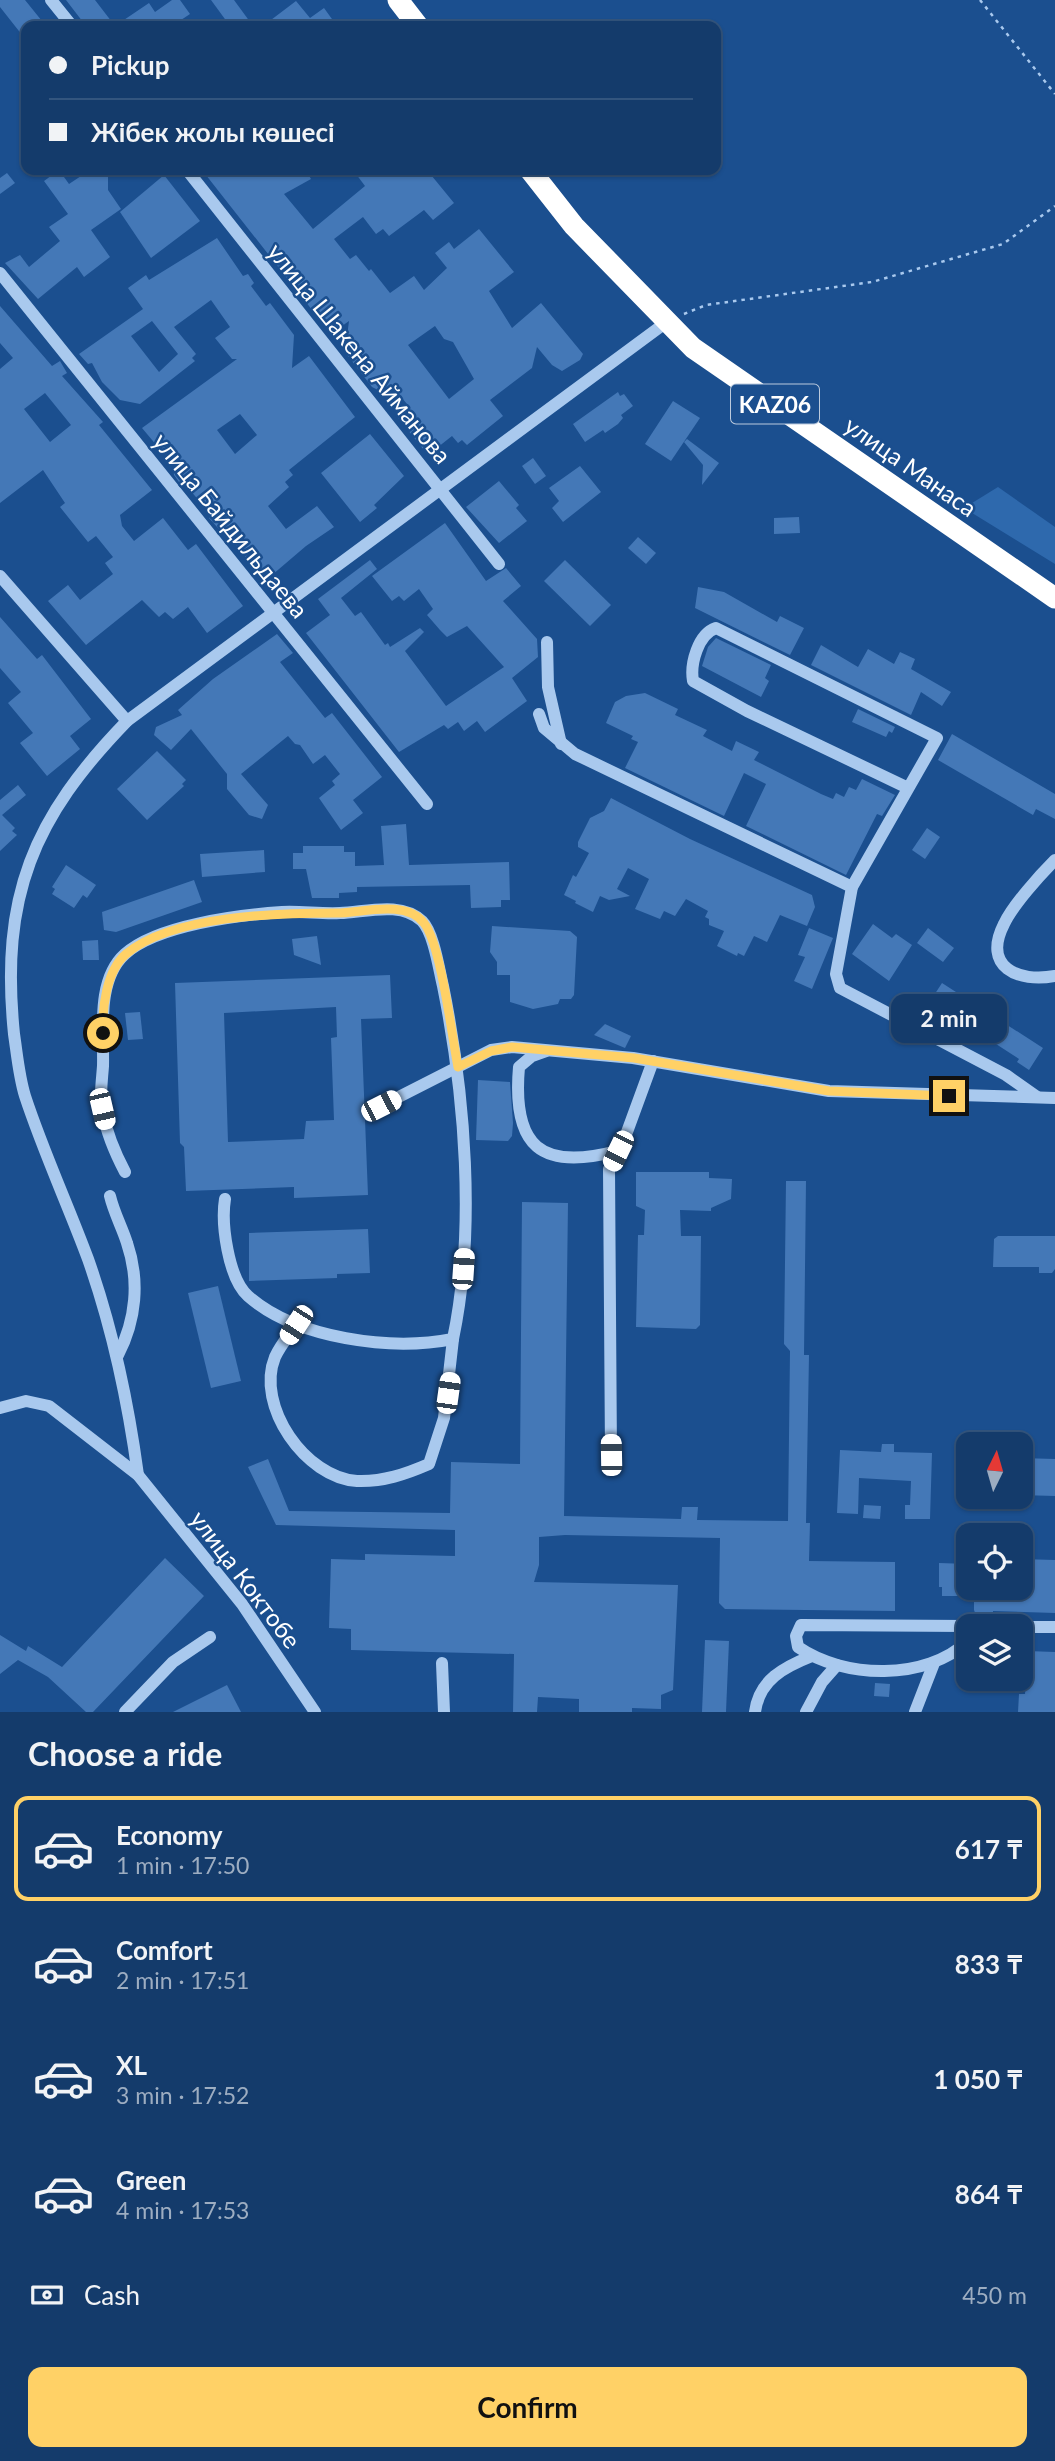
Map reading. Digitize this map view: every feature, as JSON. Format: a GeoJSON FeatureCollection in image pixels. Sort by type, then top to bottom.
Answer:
{"type":"FeatureCollection","features":[{"type":"Feature","properties":{"kind":"highway"},"geometry":{"type":"LineString","coordinates":[[398,0],[414,21]]}},
{"type":"Feature","properties":{"kind":"highway","name":"улица Манаса"},"geometry":{"type":"LineString","coordinates":[[534,175],[574,226],[693,348],[1055,598]]}},
{"type":"Feature","properties":{"kind":"street"},"geometry":{"type":"LineString","coordinates":[[51,0],[68,21]]}},
{"type":"Feature","properties":{"kind":"street","name":"улица Шакена Айманова"},"geometry":{"type":"LineString","coordinates":[[191,175],[499,564]]}},
{"type":"Feature","properties":{"kind":"street","name":"улица Байдильдаева"},"geometry":{"type":"LineString","coordinates":[[0,273],[427,804]]}},
{"type":"Feature","properties":{"kind":"street"},"geometry":{"type":"LineString","coordinates":[[138,1475],[118,1355],[89,1262],[24,1094],[10,1012],[6,947],[12,902],[28,855],[57,804],[101,748],[127,721],[668,321]]}},
{"type":"Feature","properties":{"kind":"street"},"geometry":{"type":"LineString","coordinates":[[0,576],[127,721]]}},
{"type":"Feature","properties":{"kind":"street"},"geometry":{"type":"LineString","coordinates":[[906,787],[747,711],[692,681],[691,669],[704,637],[716,628],[937,738],[906,787],[852,887],[835,974],[840,988],[1006,1075],[1037,1097]]}},
{"type":"Feature","properties":{"kind":"street"},"geometry":{"type":"LineString","coordinates":[[547,642],[548,687],[561,744]]}},
{"type":"Feature","properties":{"kind":"street"},"geometry":{"type":"LineString","coordinates":[[539,714],[544,728],[561,744],[606,771],[852,887]]}},
{"type":"Feature","properties":{"kind":"street"},"geometry":{"type":"LineString","coordinates":[[1055,860],[1004,924],[997,945],[999,961],[1008,972],[1024,976],[1055,976]]}},
{"type":"Feature","properties":{"kind":"street"},"geometry":{"type":"LineString","coordinates":[[125,1172],[109,1142],[102,1109],[103,1013],[111,977],[124,955],[148,939],[202,924],[282,912],[339,913],[390,909],[408,912],[424,922],[437,957],[458,1067],[464,1249],[444,1418],[429,1464],[399,1477],[355,1481],[317,1466],[291,1441],[276,1409],[272,1377],[275,1357],[296,1325]]}},
{"type":"Feature","properties":{"kind":"street"},"geometry":{"type":"LineString","coordinates":[[381,1106],[491,1051],[512,1047],[653,1061],[829,1091],[1055,1098]]}},
{"type":"Feature","properties":{"kind":"street"},"geometry":{"type":"LineString","coordinates":[[548,1050],[532,1056],[519,1067],[516,1093],[522,1126],[536,1149],[559,1158],[593,1157],[618,1151]]}},
{"type":"Feature","properties":{"kind":"street"},"geometry":{"type":"LineString","coordinates":[[611,1455],[609,1169],[653,1061]]}},
{"type":"Feature","properties":{"kind":"street"},"geometry":{"type":"LineString","coordinates":[[110,1196],[127,1242],[134,1272],[135,1306],[128,1335],[118,1355]]}},
{"type":"Feature","properties":{"kind":"street"},"geometry":{"type":"LineString","coordinates":[[225,1199],[222,1219],[224,1230],[235,1272],[247,1295],[296,1325],[349,1338],[420,1346],[453,1339]]}},
{"type":"Feature","properties":{"kind":"street","name":"улица Коктобе"},"geometry":{"type":"LineString","coordinates":[[0,1408],[26,1401],[49,1406],[138,1475],[243,1604],[315,1712]]}},
{"type":"Feature","properties":{"kind":"street"},"geometry":{"type":"LineString","coordinates":[[956,1626],[801,1625],[796,1636],[798,1647],[812,1656],[837,1665],[908,1670],[934,1663],[956,1652]]}},
{"type":"Feature","properties":{"kind":"street"},"geometry":{"type":"LineString","coordinates":[[1033,1627],[1055,1627]]}},
{"type":"Feature","properties":{"kind":"street"},"geometry":{"type":"LineString","coordinates":[[125,1712],[173,1662],[210,1637]]}},
{"type":"Feature","properties":{"kind":"street"},"geometry":{"type":"LineString","coordinates":[[755,1712],[757,1697],[771,1678],[789,1665],[812,1656]]}},
{"type":"Feature","properties":{"kind":"street"},"geometry":{"type":"LineString","coordinates":[[442,1663],[444,1712]]}},
{"type":"Feature","properties":{"kind":"street"},"geometry":{"type":"LineString","coordinates":[[915,1712],[934,1663]]}},
{"type":"Feature","properties":{"kind":"street"},"geometry":{"type":"LineString","coordinates":[[806,1712],[822,1682],[837,1665]]}},
{"type":"Feature","properties":{"kind":"path"},"geometry":{"type":"LineString","coordinates":[[980,0],[1055,94]]}},
{"type":"Feature","properties":{"kind":"path"},"geometry":{"type":"LineString","coordinates":[[668,321],[705,305],[872,282],[1003,244],[1055,206]]}},
{"type":"Feature","properties":{"kind":"shaded area"},"geometry":{"type":"Polygon","coordinates":[[[998,487],[1055,527],[1055,564],[964,508],[998,487]]]}},
{"type":"Feature","properties":{"kind":"building"},"geometry":{"type":"Polygon","coordinates":[[[0,0],[25,0],[42,21],[21,21],[21,34],[0,7],[0,0]]]}},
{"type":"Feature","properties":{"kind":"building"},"geometry":{"type":"Polygon","coordinates":[[[66,0],[95,0],[111,21],[82,21],[66,0]]]}},
{"type":"Feature","properties":{"kind":"building"},"geometry":{"type":"Polygon","coordinates":[[[172,0],[180,0],[190,14],[180,21],[122,21],[149,3],[155,12],[172,0]]]}},
{"type":"Feature","properties":{"kind":"building"},"geometry":{"type":"Polygon","coordinates":[[[211,0],[234,0],[249,21],[226,21],[211,0]]]}},
{"type":"Feature","properties":{"kind":"building"},"geometry":{"type":"Polygon","coordinates":[[[296,1],[310,18],[324,8],[333,21],[270,21],[296,1]]]}},
{"type":"Feature","properties":{"kind":"building"},"geometry":{"type":"Polygon","coordinates":[[[7,173],[15,183],[0,194],[0,178],[7,173]]]}},
{"type":"Feature","properties":{"kind":"building"},"geometry":{"type":"Polygon","coordinates":[[[52,175],[63,175],[69,184],[82,175],[108,175],[108,190],[121,209],[91,230],[110,257],[84,277],[77,267],[38,299],[5,263],[20,255],[29,267],[60,241],[49,227],[68,214],[44,181],[52,175]]]}},
{"type":"Feature","properties":{"kind":"building"},"geometry":{"type":"Polygon","coordinates":[[[164,175],[200,221],[151,258],[120,212],[164,175]]]}},
{"type":"Feature","properties":{"kind":"building"},"geometry":{"type":"Polygon","coordinates":[[[206,175],[309,175],[311,179],[284,194],[313,229],[365,186],[357,175],[431,175],[454,203],[433,220],[424,210],[389,236],[383,229],[376,234],[363,217],[334,239],[350,259],[356,255],[369,271],[371,269],[390,293],[414,276],[424,290],[447,268],[435,253],[449,242],[454,249],[479,229],[514,272],[489,291],[512,328],[541,303],[583,354],[580,360],[562,371],[552,365],[537,347],[532,368],[490,400],[503,416],[467,445],[462,440],[458,443],[452,436],[428,455],[395,414],[407,404],[392,386],[384,393],[372,387],[345,352],[349,321],[331,334],[206,175]],[[435,326],[408,345],[449,399],[474,379],[453,342],[444,339],[435,326]]]}},
{"type":"Feature","properties":{"kind":"building"},"geometry":{"type":"Polygon","coordinates":[[[217,238],[243,276],[248,274],[254,283],[251,286],[266,306],[270,303],[294,335],[292,368],[309,356],[355,417],[289,470],[293,475],[285,482],[289,487],[268,506],[286,529],[317,506],[334,527],[306,546],[265,581],[228,535],[226,537],[209,518],[212,516],[184,483],[179,482],[174,475],[173,465],[142,428],[237,359],[232,359],[215,338],[230,327],[211,300],[174,327],[196,354],[192,358],[195,361],[140,404],[120,400],[102,382],[92,363],[88,364],[79,354],[143,309],[128,288],[146,275],[149,280],[217,238]],[[152,321],[131,336],[159,372],[178,354],[152,321]],[[240,414],[217,430],[235,454],[257,435],[240,414]]]}},
{"type":"Feature","properties":{"kind":"building"},"geometry":{"type":"Polygon","coordinates":[[[0,306],[52,366],[60,361],[67,373],[62,376],[103,422],[99,425],[152,490],[120,515],[122,526],[134,541],[163,518],[188,550],[196,544],[243,606],[207,633],[188,607],[173,619],[165,612],[159,617],[142,600],[86,645],[48,601],[68,585],[80,600],[113,574],[105,563],[113,557],[96,536],[88,542],[60,507],[65,503],[43,470],[0,503],[0,369],[13,358],[0,343],[0,306]],[[45,393],[24,409],[50,442],[71,425],[45,393]]]}},
{"type":"Feature","properties":{"kind":"building"},"geometry":{"type":"Polygon","coordinates":[[[618,392],[620,396],[624,394],[633,406],[621,415],[623,418],[618,424],[585,442],[573,424],[618,392]]]}},
{"type":"Feature","properties":{"kind":"building"},"geometry":{"type":"Polygon","coordinates":[[[673,401],[700,418],[671,461],[645,444],[673,401]]]}},
{"type":"Feature","properties":{"kind":"building"},"geometry":{"type":"Polygon","coordinates":[[[370,434],[404,476],[374,505],[377,508],[360,522],[321,473],[370,434]]]}},
{"type":"Feature","properties":{"kind":"building"},"geometry":{"type":"Polygon","coordinates":[[[687,439],[719,463],[702,485],[703,465],[684,442],[687,439]]]}},
{"type":"Feature","properties":{"kind":"building"},"geometry":{"type":"Polygon","coordinates":[[[533,458],[546,476],[535,484],[522,466],[533,458]]]}},
{"type":"Feature","properties":{"kind":"building"},"geometry":{"type":"Polygon","coordinates":[[[580,466],[601,492],[563,522],[552,508],[559,501],[549,488],[580,466]]]}},
{"type":"Feature","properties":{"kind":"building"},"geometry":{"type":"Polygon","coordinates":[[[499,481],[519,505],[516,508],[527,521],[499,543],[466,507],[499,481]]]}},
{"type":"Feature","properties":{"kind":"building"},"geometry":{"type":"Polygon","coordinates":[[[799,517],[800,533],[774,534],[774,518],[799,517]]]}},
{"type":"Feature","properties":{"kind":"building"},"geometry":{"type":"Polygon","coordinates":[[[445,523],[486,581],[506,568],[521,586],[503,601],[537,639],[538,657],[512,678],[527,701],[485,732],[477,721],[464,731],[458,722],[448,729],[444,725],[399,752],[306,633],[330,615],[318,599],[370,560],[377,569],[341,598],[355,616],[361,612],[385,645],[388,643],[390,647],[420,628],[424,632],[405,651],[446,706],[504,667],[467,626],[447,637],[427,615],[433,609],[419,589],[404,601],[399,596],[392,601],[372,576],[445,523]]]}},
{"type":"Feature","properties":{"kind":"building"},"geometry":{"type":"Polygon","coordinates":[[[638,537],[656,553],[646,564],[628,548],[638,537]]]}},
{"type":"Feature","properties":{"kind":"building"},"geometry":{"type":"Polygon","coordinates":[[[565,560],[611,605],[590,626],[544,581],[565,560]]]}},
{"type":"Feature","properties":{"kind":"building"},"geometry":{"type":"Polygon","coordinates":[[[698,587],[724,592],[777,622],[780,616],[804,628],[790,655],[695,608],[698,587]]]}},
{"type":"Feature","properties":{"kind":"building"},"geometry":{"type":"Polygon","coordinates":[[[0,617],[37,659],[42,655],[91,719],[70,736],[80,749],[47,776],[20,743],[33,733],[8,703],[21,692],[0,668],[0,617]]]}},
{"type":"Feature","properties":{"kind":"building"},"geometry":{"type":"Polygon","coordinates":[[[277,634],[293,653],[280,662],[325,718],[332,713],[382,777],[353,800],[363,813],[341,830],[319,798],[335,785],[332,781],[340,774],[325,755],[313,764],[300,745],[295,744],[288,736],[241,774],[268,805],[262,819],[249,815],[227,789],[227,774],[191,729],[171,750],[154,735],[156,727],[182,715],[178,710],[213,679],[277,634]]]}},
{"type":"Feature","properties":{"kind":"building"},"geometry":{"type":"Polygon","coordinates":[[[716,638],[771,665],[765,678],[769,681],[761,697],[702,666],[708,647],[716,638]]]}},
{"type":"Feature","properties":{"kind":"building"},"geometry":{"type":"Polygon","coordinates":[[[821,645],[858,667],[868,649],[894,664],[900,652],[915,659],[911,669],[951,692],[942,706],[921,692],[911,715],[811,665],[821,645]]]}},
{"type":"Feature","properties":{"kind":"building"},"geometry":{"type":"Polygon","coordinates":[[[645,693],[678,709],[675,715],[707,730],[703,736],[732,751],[736,741],[759,752],[754,760],[833,799],[836,793],[844,797],[849,787],[856,790],[862,779],[895,795],[882,816],[877,814],[846,875],[746,826],[766,784],[744,773],[724,816],[625,768],[638,742],[631,739],[633,736],[606,723],[615,702],[626,696],[645,693]]]}},
{"type":"Feature","properties":{"kind":"building"},"geometry":{"type":"Polygon","coordinates":[[[858,709],[895,727],[892,733],[889,731],[886,737],[852,722],[858,709]]]}},
{"type":"Feature","properties":{"kind":"building"},"geometry":{"type":"Polygon","coordinates":[[[952,734],[1055,794],[1055,819],[1036,809],[1033,815],[938,760],[952,734]]]}},
{"type":"Feature","properties":{"kind":"building"},"geometry":{"type":"Polygon","coordinates":[[[157,751],[186,780],[182,784],[184,786],[147,820],[117,789],[157,751]]]}},
{"type":"Feature","properties":{"kind":"building"},"geometry":{"type":"Polygon","coordinates":[[[18,785],[26,795],[2,815],[15,828],[12,831],[17,835],[0,851],[0,800],[18,785]]]}},
{"type":"Feature","properties":{"kind":"building"},"geometry":{"type":"Polygon","coordinates":[[[611,798],[690,839],[812,895],[815,907],[807,926],[780,915],[767,942],[754,936],[744,956],[738,953],[737,956],[717,946],[724,931],[709,925],[709,919],[705,917],[708,911],[686,899],[675,916],[664,911],[660,919],[635,909],[649,879],[628,868],[617,889],[630,896],[609,900],[600,896],[593,912],[575,903],[576,901],[564,895],[573,875],[576,877],[589,853],[578,847],[578,842],[590,818],[604,811],[611,798]]]}},
{"type":"Feature","properties":{"kind":"building"},"geometry":{"type":"Polygon","coordinates":[[[406,824],[409,865],[509,862],[510,900],[501,900],[501,907],[471,908],[470,885],[357,887],[357,892],[339,893],[339,898],[312,898],[306,869],[293,869],[293,853],[303,853],[303,846],[344,846],[344,852],[355,852],[355,866],[384,865],[381,826],[406,824]]]}},
{"type":"Feature","properties":{"kind":"building"},"geometry":{"type":"Polygon","coordinates":[[[927,828],[940,837],[925,859],[912,850],[927,828]]]}},
{"type":"Feature","properties":{"kind":"building"},"geometry":{"type":"Polygon","coordinates":[[[264,850],[265,872],[202,877],[200,854],[264,850]]]}},
{"type":"Feature","properties":{"kind":"building"},"geometry":{"type":"Polygon","coordinates":[[[66,865],[96,885],[87,898],[83,895],[74,908],[52,894],[55,889],[52,887],[66,865]]]}},
{"type":"Feature","properties":{"kind":"building"},"geometry":{"type":"Polygon","coordinates":[[[194,880],[202,902],[116,932],[104,930],[102,912],[194,880]]]}},
{"type":"Feature","properties":{"kind":"building"},"geometry":{"type":"Polygon","coordinates":[[[873,924],[892,938],[896,934],[912,945],[889,981],[852,954],[873,924]]]}},
{"type":"Feature","properties":{"kind":"building"},"geometry":{"type":"Polygon","coordinates":[[[492,926],[570,931],[577,937],[574,995],[571,999],[560,999],[558,1004],[533,1009],[510,1002],[510,975],[497,975],[497,962],[490,952],[492,926]]]}},
{"type":"Feature","properties":{"kind":"building"},"geometry":{"type":"Polygon","coordinates":[[[809,928],[833,938],[812,989],[794,981],[805,957],[798,955],[809,928]]]}},
{"type":"Feature","properties":{"kind":"building"},"geometry":{"type":"Polygon","coordinates":[[[928,928],[954,948],[943,962],[917,943],[928,928]]]}},
{"type":"Feature","properties":{"kind":"building"},"geometry":{"type":"Polygon","coordinates":[[[317,936],[321,965],[294,955],[292,939],[317,936]]]}},
{"type":"Feature","properties":{"kind":"building"},"geometry":{"type":"Polygon","coordinates":[[[98,940],[99,960],[83,960],[82,941],[98,940]]]}},
{"type":"Feature","properties":{"kind":"building"},"geometry":{"type":"Polygon","coordinates":[[[390,975],[392,1018],[361,1019],[368,1195],[294,1198],[294,1187],[186,1191],[184,1147],[180,1143],[175,983],[390,975]],[[336,1007],[224,1013],[228,1142],[304,1139],[306,1121],[334,1120],[331,1038],[337,1037],[336,1007]]]}},
{"type":"Feature","properties":{"kind":"building"},"geometry":{"type":"Polygon","coordinates":[[[942,983],[1043,1048],[1029,1070],[1017,1062],[1019,1059],[945,1011],[938,1022],[923,1012],[942,983]]]}},
{"type":"Feature","properties":{"kind":"building"},"geometry":{"type":"Polygon","coordinates":[[[140,1012],[143,1039],[128,1040],[125,1013],[140,1012]]]}},
{"type":"Feature","properties":{"kind":"building"},"geometry":{"type":"Polygon","coordinates":[[[605,1024],[631,1036],[625,1048],[594,1035],[605,1024]]]}},
{"type":"Feature","properties":{"kind":"building"},"geometry":{"type":"Polygon","coordinates":[[[478,1080],[510,1082],[513,1123],[512,1136],[508,1141],[476,1140],[478,1080]]]}},
{"type":"Feature","properties":{"kind":"building"},"geometry":{"type":"Polygon","coordinates":[[[636,1172],[709,1172],[709,1178],[732,1179],[731,1199],[711,1208],[711,1211],[680,1210],[681,1236],[701,1236],[700,1325],[696,1329],[636,1327],[638,1235],[644,1235],[645,1210],[636,1206],[636,1172]]]}},
{"type":"Feature","properties":{"kind":"building"},"geometry":{"type":"Polygon","coordinates":[[[786,1181],[806,1181],[804,1355],[809,1355],[806,1523],[810,1523],[809,1561],[895,1562],[895,1611],[725,1609],[719,1603],[720,1538],[565,1535],[539,1537],[539,1565],[534,1582],[678,1585],[673,1690],[661,1695],[661,1709],[579,1712],[579,1699],[538,1697],[537,1712],[513,1712],[514,1654],[351,1650],[351,1629],[329,1628],[331,1559],[365,1560],[365,1554],[455,1556],[455,1530],[276,1525],[248,1467],[268,1459],[289,1511],[450,1513],[451,1462],[520,1464],[522,1202],[568,1203],[564,1516],[681,1519],[682,1507],[698,1507],[697,1520],[788,1521],[790,1351],[784,1344],[786,1181]]]}},
{"type":"Feature","properties":{"kind":"building"},"geometry":{"type":"Polygon","coordinates":[[[368,1229],[370,1273],[337,1274],[337,1278],[249,1281],[249,1233],[368,1229]]]}},
{"type":"Feature","properties":{"kind":"building"},"geometry":{"type":"Polygon","coordinates":[[[998,1236],[1055,1236],[1055,1269],[1052,1273],[1039,1273],[1039,1267],[993,1267],[994,1239],[998,1236]]]}},
{"type":"Feature","properties":{"kind":"building"},"geometry":{"type":"Polygon","coordinates":[[[218,1286],[241,1381],[211,1388],[188,1293],[218,1286]]]}},
{"type":"Feature","properties":{"kind":"building"},"geometry":{"type":"Polygon","coordinates":[[[882,1444],[894,1444],[894,1452],[932,1453],[930,1519],[905,1519],[905,1505],[910,1505],[911,1481],[859,1478],[858,1514],[837,1513],[840,1450],[881,1452],[882,1444]]]}},
{"type":"Feature","properties":{"kind":"building"},"geometry":{"type":"Polygon","coordinates":[[[1033,1458],[1055,1459],[1055,1496],[1033,1495],[1033,1458]]]}},
{"type":"Feature","properties":{"kind":"building"},"geometry":{"type":"Polygon","coordinates":[[[864,1505],[881,1506],[880,1519],[863,1518],[864,1505]]]}},
{"type":"Feature","properties":{"kind":"building"},"geometry":{"type":"Polygon","coordinates":[[[165,1558],[204,1596],[93,1712],[86,1712],[48,1677],[18,1660],[0,1674],[0,1635],[26,1651],[28,1646],[62,1667],[165,1558]]]}},
{"type":"Feature","properties":{"kind":"building"},"geometry":{"type":"Polygon","coordinates":[[[1033,1559],[1055,1560],[1055,1613],[993,1611],[993,1614],[976,1614],[974,1600],[1033,1600],[1033,1559]]]}},
{"type":"Feature","properties":{"kind":"building"},"geometry":{"type":"Polygon","coordinates":[[[939,1563],[956,1564],[956,1596],[942,1596],[942,1587],[939,1587],[939,1563]]]}},
{"type":"Feature","properties":{"kind":"building"},"geometry":{"type":"Polygon","coordinates":[[[705,1640],[729,1641],[726,1712],[702,1712],[705,1640]]]}},
{"type":"Feature","properties":{"kind":"building"},"geometry":{"type":"Polygon","coordinates":[[[1033,1651],[1055,1652],[1055,1712],[1018,1712],[1019,1694],[1025,1694],[1025,1691],[1033,1691],[1033,1651]]]}},
{"type":"Feature","properties":{"kind":"building"},"geometry":{"type":"Polygon","coordinates":[[[875,1683],[890,1684],[889,1697],[874,1696],[875,1683]]]}},
{"type":"Feature","properties":{"kind":"building"},"geometry":{"type":"Polygon","coordinates":[[[227,1685],[241,1712],[173,1712],[227,1685]]]}},
{"type":"Feature","properties":{"kind":"route"},"geometry":{"type":"LineString","coordinates":[[103,1033],[103,1013],[111,977],[124,955],[148,939],[202,924],[282,912],[339,913],[390,909],[408,912],[424,922],[437,957],[458,1067],[491,1051],[512,1047],[634,1058],[829,1091],[949,1096]]}}]}
